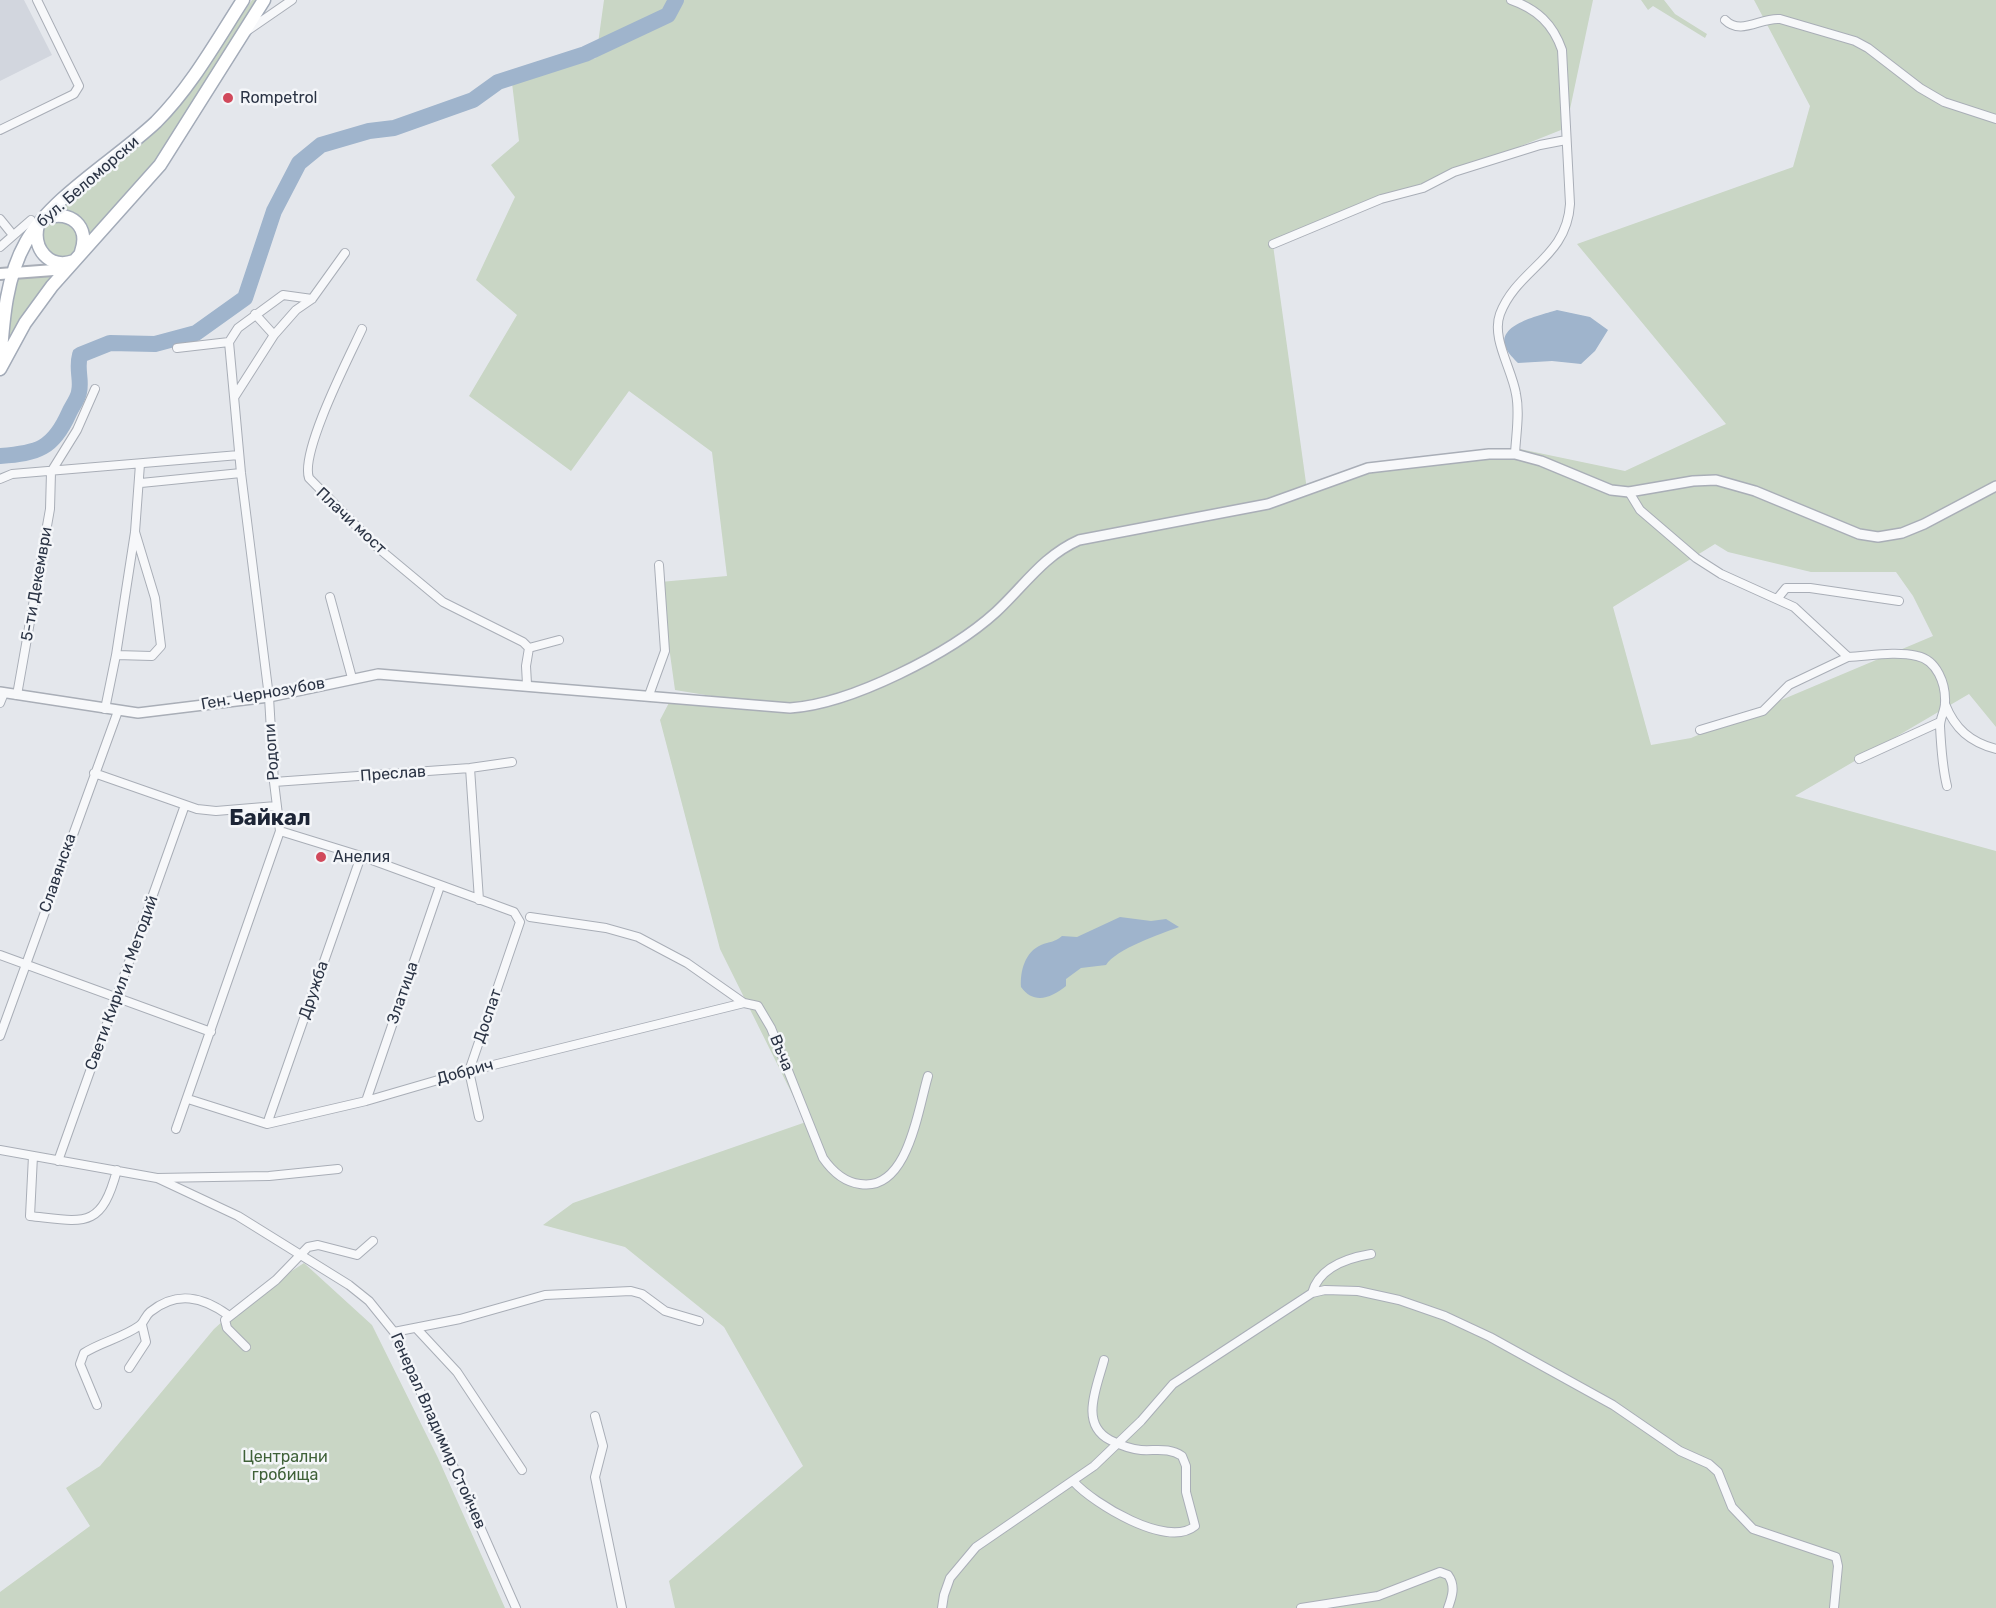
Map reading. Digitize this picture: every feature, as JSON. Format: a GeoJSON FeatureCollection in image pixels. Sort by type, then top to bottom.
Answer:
{"type":"FeatureCollection","features":[{"type":"Feature","properties":{"kind":"main road","name":"бул. Беломорски"},"geometry":{"type":"LineString","coordinates":[[0,367],[6,274],[38,221],[158,120],[192,79],[243,0]]}},
{"type":"Feature","properties":{"kind":"main road","name":"бул. Беломорски"},"geometry":{"type":"LineString","coordinates":[[0,367],[31,314],[74,261],[160,165],[264,0]]}},
{"type":"Feature","properties":{"kind":"main road"},"geometry":{"type":"LineString","coordinates":[[58,215],[74,219],[84,236],[74,261],[57,262],[43,255],[36,239],[38,221],[58,215]]}},
{"type":"Feature","properties":{"kind":"main road"},"geometry":{"type":"LineString","coordinates":[[6,274],[74,261]]}},
{"type":"Feature","properties":{"kind":"street"},"geometry":{"type":"LineString","coordinates":[[0,130],[74,94],[79,89],[79,82],[37,0]]}},
{"type":"Feature","properties":{"kind":"street"},"geometry":{"type":"LineString","coordinates":[[243,34],[292,0]]}},
{"type":"Feature","properties":{"kind":"street"},"geometry":{"type":"LineString","coordinates":[[1511,0],[1534,10],[1544,19],[1559,40],[1563,59],[1569,220],[1555,249],[1505,304],[1498,323],[1516,394],[1515,454]]}},
{"type":"Feature","properties":{"kind":"street"},"geometry":{"type":"LineString","coordinates":[[1725,20],[1731,26],[1740,27],[1771,18],[1780,19],[1855,41],[1868,48],[1920,88],[1944,102],[1996,119]]}},
{"type":"Feature","properties":{"kind":"street"},"geometry":{"type":"LineString","coordinates":[[1273,244],[1381,199],[1423,188],[1454,172],[1540,145],[1566,140]]}},
{"type":"Feature","properties":{"kind":"street"},"geometry":{"type":"LineString","coordinates":[[0,219],[13,235]]}},
{"type":"Feature","properties":{"kind":"street"},"geometry":{"type":"LineString","coordinates":[[0,247],[13,235],[38,221]]}},
{"type":"Feature","properties":{"kind":"street"},"geometry":{"type":"LineString","coordinates":[[235,396],[274,334],[296,310],[312,299],[345,253]]}},
{"type":"Feature","properties":{"kind":"street"},"geometry":{"type":"LineString","coordinates":[[177,348],[229,342],[238,328],[283,295],[312,299]]}},
{"type":"Feature","properties":{"kind":"street"},"geometry":{"type":"LineString","coordinates":[[255,314],[274,334]]}},
{"type":"Feature","properties":{"kind":"street","name":"Плачи мост"},"geometry":{"type":"LineString","coordinates":[[362,329],[327,403],[308,465],[309,478],[377,547],[443,602],[523,642],[529,648]]}},
{"type":"Feature","properties":{"kind":"street","name":"Родопи"},"geometry":{"type":"LineString","coordinates":[[176,1129],[280,831],[274,782],[269,697],[241,473],[229,342]]}},
{"type":"Feature","properties":{"kind":"street"},"geometry":{"type":"LineString","coordinates":[[51,472],[77,429],[95,389]]}},
{"type":"Feature","properties":{"kind":"street","name":"Ген. Чернозубов"},"geometry":{"type":"LineString","coordinates":[[2,692],[118,711],[164,711],[269,697],[378,674],[527,684],[790,708],[842,699],[908,668],[965,636],[997,611],[1052,555],[1079,540],[1268,504],[1368,468],[1449,457],[1515,454],[1541,461],[1611,490],[1629,492]]}},
{"type":"Feature","properties":{"kind":"street"},"geometry":{"type":"LineString","coordinates":[[0,479],[12,474],[239,455]]}},
{"type":"Feature","properties":{"kind":"street"},"geometry":{"type":"LineString","coordinates":[[105,708],[135,532],[141,483],[140,464]]}},
{"type":"Feature","properties":{"kind":"street","name":"5-ти Декември"},"geometry":{"type":"LineString","coordinates":[[17,695],[50,509],[51,472]]}},
{"type":"Feature","properties":{"kind":"street"},"geometry":{"type":"LineString","coordinates":[[141,483],[241,473]]}},
{"type":"Feature","properties":{"kind":"street"},"geometry":{"type":"LineString","coordinates":[[1848,657],[1804,615],[1696,558],[1640,510],[1629,492],[1693,481],[1716,480],[1755,491],[1859,534],[1878,537],[1902,533],[1924,524],[1996,486]]}},
{"type":"Feature","properties":{"kind":"street"},"geometry":{"type":"LineString","coordinates":[[116,654],[152,656],[161,646],[155,598],[135,532]]}},
{"type":"Feature","properties":{"kind":"street"},"geometry":{"type":"LineString","coordinates":[[649,695],[665,651],[659,565]]}},
{"type":"Feature","properties":{"kind":"street"},"geometry":{"type":"LineString","coordinates":[[1777,599],[1786,588],[1810,588],[1899,601]]}},
{"type":"Feature","properties":{"kind":"street"},"geometry":{"type":"LineString","coordinates":[[330,597],[352,678]]}},
{"type":"Feature","properties":{"kind":"street"},"geometry":{"type":"LineString","coordinates":[[527,684],[526,666],[529,648],[559,640]]}},
{"type":"Feature","properties":{"kind":"street"},"geometry":{"type":"LineString","coordinates":[[1700,730],[1763,711],[1789,685],[1848,657],[1904,654],[1920,656],[1931,662],[1938,671],[1945,704],[1959,729],[1967,737],[1996,749]]}},
{"type":"Feature","properties":{"kind":"street"},"geometry":{"type":"LineString","coordinates":[[0,703],[2,692]]}},
{"type":"Feature","properties":{"kind":"street"},"geometry":{"type":"LineString","coordinates":[[1945,704],[1940,722],[1947,786]]}},
{"type":"Feature","properties":{"kind":"street","name":"Славянска"},"geometry":{"type":"LineString","coordinates":[[0,1036],[118,711]]}},
{"type":"Feature","properties":{"kind":"street"},"geometry":{"type":"LineString","coordinates":[[1859,759],[1940,722]]}},
{"type":"Feature","properties":{"kind":"street","name":"Преслав"},"geometry":{"type":"LineString","coordinates":[[274,782],[470,768],[512,762]]}},
{"type":"Feature","properties":{"kind":"street"},"geometry":{"type":"LineString","coordinates":[[280,831],[361,856],[479,900],[470,768]]}},
{"type":"Feature","properties":{"kind":"street"},"geometry":{"type":"LineString","coordinates":[[94,773],[185,805],[216,811],[276,806]]}},
{"type":"Feature","properties":{"kind":"street","name":"Свети Кирил и Методий"},"geometry":{"type":"LineString","coordinates":[[58,1161],[185,805]]}},
{"type":"Feature","properties":{"kind":"street","name":"Дружба"},"geometry":{"type":"LineString","coordinates":[[267,1124],[361,856]]}},
{"type":"Feature","properties":{"kind":"street","name":"Златица"},"geometry":{"type":"LineString","coordinates":[[366,1101],[440,886]]}},
{"type":"Feature","properties":{"kind":"street","name":"Доспат"},"geometry":{"type":"LineString","coordinates":[[469,1071],[520,922],[514,912],[479,900]]}},
{"type":"Feature","properties":{"kind":"street","name":"Въча"},"geometry":{"type":"LineString","coordinates":[[530,917],[606,928],[638,937],[687,963],[744,1003],[758,1006],[767,1018],[823,1158],[835,1172],[851,1182],[874,1184],[884,1181],[895,1172],[907,1148],[928,1076]]}},
{"type":"Feature","properties":{"kind":"street"},"geometry":{"type":"LineString","coordinates":[[0,955],[211,1032]]}},
{"type":"Feature","properties":{"kind":"street","name":"Добрич"},"geometry":{"type":"LineString","coordinates":[[267,1124],[366,1101],[469,1071],[744,1003]]}},
{"type":"Feature","properties":{"kind":"street"},"geometry":{"type":"LineString","coordinates":[[469,1071],[479,1117]]}},
{"type":"Feature","properties":{"kind":"street"},"geometry":{"type":"LineString","coordinates":[[188,1099],[267,1124]]}},
{"type":"Feature","properties":{"kind":"street","name":"Генерал Владимир Стойчев"},"geometry":{"type":"LineString","coordinates":[[0,1150],[157,1178],[238,1216],[300,1254],[369,1301],[394,1332],[516,1608]]}},
{"type":"Feature","properties":{"kind":"street"},"geometry":{"type":"LineString","coordinates":[[33,1156],[30,1216],[80,1222],[91,1217],[105,1204],[117,1170]]}},
{"type":"Feature","properties":{"kind":"street"},"geometry":{"type":"LineString","coordinates":[[157,1178],[269,1176],[338,1169]]}},
{"type":"Feature","properties":{"kind":"street"},"geometry":{"type":"LineString","coordinates":[[246,1347],[226,1328],[225,1320],[228,1315],[276,1280],[308,1247],[318,1245],[357,1255],[373,1241]]}},
{"type":"Feature","properties":{"kind":"street"},"geometry":{"type":"LineString","coordinates":[[1312,1293],[1315,1283],[1333,1267],[1352,1257],[1371,1254]]}},
{"type":"Feature","properties":{"kind":"street"},"geometry":{"type":"LineString","coordinates":[[942,1608],[950,1578],[976,1546],[1074,1482],[1118,1444],[1173,1384],[1312,1293],[1333,1289],[1358,1291],[1400,1300],[1445,1316],[1537,1361],[1613,1405],[1666,1442],[1709,1464],[1718,1472],[1732,1507],[1753,1529],[1836,1557],[1838,1566],[1834,1608]]}},
{"type":"Feature","properties":{"kind":"street"},"geometry":{"type":"LineString","coordinates":[[394,1332],[417,1329],[545,1295],[631,1291],[642,1294],[665,1311],[699,1321]]}},
{"type":"Feature","properties":{"kind":"street"},"geometry":{"type":"LineString","coordinates":[[97,1405],[80,1364],[81,1356],[87,1350],[142,1325],[148,1314],[155,1308],[192,1297],[210,1302],[228,1315]]}},
{"type":"Feature","properties":{"kind":"street"},"geometry":{"type":"LineString","coordinates":[[129,1368],[146,1342],[142,1325]]}},
{"type":"Feature","properties":{"kind":"street"},"geometry":{"type":"LineString","coordinates":[[417,1329],[457,1372],[522,1470]]}},
{"type":"Feature","properties":{"kind":"street"},"geometry":{"type":"LineString","coordinates":[[1074,1482],[1085,1494],[1108,1509],[1152,1529],[1170,1531],[1193,1528],[1195,1521],[1188,1502],[1186,1466],[1182,1456],[1170,1450],[1134,1449],[1118,1444],[1099,1433],[1092,1418],[1092,1406],[1104,1360]]}},
{"type":"Feature","properties":{"kind":"street"},"geometry":{"type":"LineString","coordinates":[[595,1416],[603,1446],[596,1477],[622,1608]]}},
{"type":"Feature","properties":{"kind":"street"},"geometry":{"type":"LineString","coordinates":[[1301,1608],[1378,1596],[1440,1572],[1448,1575],[1452,1584],[1453,1596],[1448,1608]]}},
{"type":"Feature","properties":{"kind":"shaded area"},"geometry":{"type":"Polygon","coordinates":[[[0,0],[24,0],[52,55],[0,81],[0,0]]]}},
{"type":"Feature","properties":{"kind":"green space"},"geometry":{"type":"Polygon","coordinates":[[[252,0],[257,0],[177,131],[148,171],[88,237],[68,212],[60,210],[156,129],[189,93],[252,0]]]}},
{"type":"Feature","properties":{"kind":"green space"},"geometry":{"type":"Polygon","coordinates":[[[604,0],[1593,0],[1566,128],[1273,245],[1307,490],[1368,468],[1515,448],[1625,471],[1726,424],[1577,244],[1793,167],[1810,106],[1754,0],[1996,0],[1996,727],[1969,694],[1795,796],[1996,851],[1996,1608],[675,1608],[669,1581],[803,1466],[724,1327],[625,1247],[543,1225],[573,1203],[806,1122],[720,949],[660,720],[672,697],[767,705],[675,690],[660,582],[727,576],[712,452],[629,391],[571,471],[469,396],[517,315],[476,280],[515,197],[491,165],[519,141],[512,83],[596,58],[604,0]],[[1715,544],[1613,607],[1651,745],[1691,738],[1933,636],[1913,596],[1896,572],[1811,572],[1728,552],[1715,544]]]}},
{"type":"Feature","properties":{"kind":"green space"},"geometry":{"type":"Polygon","coordinates":[[[1641,0],[1664,0],[1675,14],[1707,34],[1705,38],[1653,6],[1648,10],[1641,0]]]}},
{"type":"Feature","properties":{"kind":"green space"},"geometry":{"type":"Polygon","coordinates":[[[60,220],[73,226],[79,239],[73,252],[60,258],[47,252],[41,239],[47,226],[60,220]]]}},
{"type":"Feature","properties":{"kind":"green space"},"geometry":{"type":"Polygon","coordinates":[[[55,274],[9,338],[6,337],[16,277],[55,274]]]}},
{"type":"Feature","properties":{"kind":"green space","name":"Централни гробища"},"geometry":{"type":"Polygon","coordinates":[[[304,1263],[372,1325],[438,1458],[505,1608],[0,1608],[0,1592],[90,1526],[66,1488],[100,1466],[214,1329],[244,1302],[304,1263]]]}},
{"type":"Feature","properties":{"kind":"water"},"geometry":{"type":"Polygon","coordinates":[[[1557,310],[1590,317],[1608,330],[1595,351],[1581,364],[1552,361],[1518,363],[1506,348],[1504,340],[1507,333],[1522,322],[1557,310]]]}},
{"type":"Feature","properties":{"kind":"water"},"geometry":{"type":"Polygon","coordinates":[[[1120,917],[1151,921],[1166,919],[1179,927],[1128,948],[1106,965],[1081,968],[1066,979],[1066,986],[1049,996],[1037,998],[1026,993],[1021,987],[1021,975],[1027,957],[1036,948],[1062,936],[1077,937],[1120,917]]]}},
{"type":"Feature","properties":{"kind":"waterway"},"geometry":{"type":"LineString","coordinates":[[0,456],[34,451],[50,442],[57,434],[78,395],[80,355],[110,343],[155,344],[196,333],[245,298],[274,211],[299,163],[321,145],[369,131],[394,128],[473,100],[498,82],[585,54],[668,15],[676,0]]}},
{"type":"Feature","properties":{"kind":"place","name":"Rompetrol"},"geometry":{"type":"Point","coordinates":[228,98]}},
{"type":"Feature","properties":{"kind":"place","name":"Анелия"},"geometry":{"type":"Point","coordinates":[321,857]}},
{"type":"Feature","properties":{"kind":"district","name":"Байкал"},"geometry":{"type":"Point","coordinates":[270,819]}}]}
